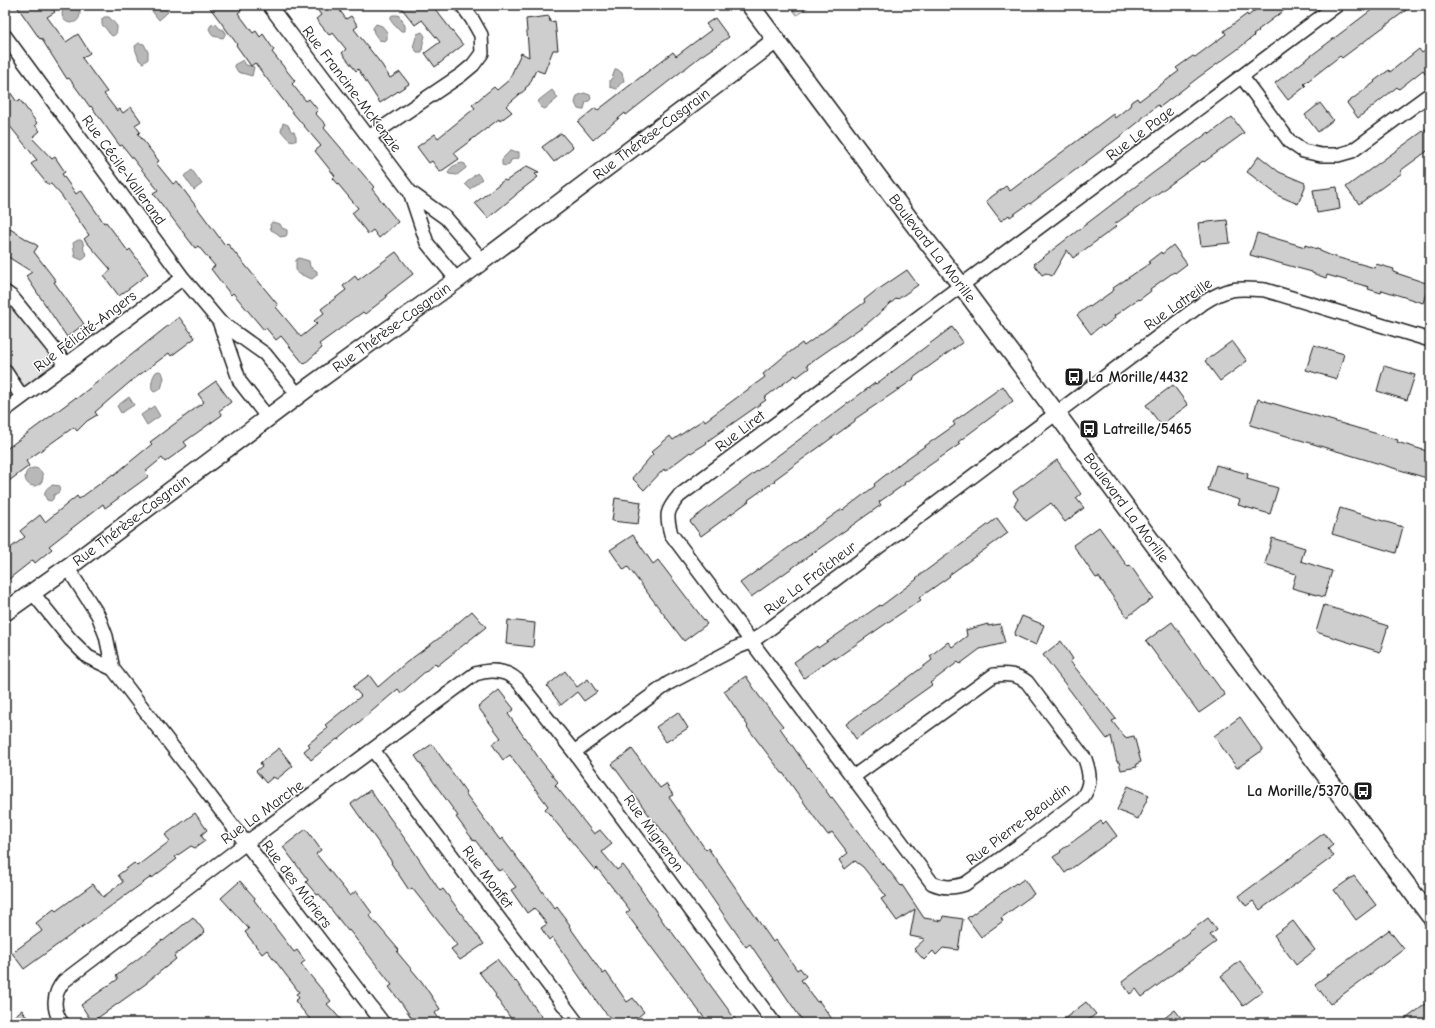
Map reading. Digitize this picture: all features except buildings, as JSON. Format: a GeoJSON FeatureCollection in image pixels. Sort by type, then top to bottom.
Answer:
{"type":"FeatureCollection","features":[{"type":"Feature","properties":{"kind":"street","name":"Rue Francine-McKenzie"},"geometry":{"type":"LineString","coordinates":[[269,5],[410,192],[446,218],[482,260]]}},
{"type":"Feature","properties":{"kind":"street"},"geometry":{"type":"LineString","coordinates":[[369,138],[461,75],[473,65],[482,53],[481,35],[462,5]]}},
{"type":"Feature","properties":{"kind":"street","name":"Boulevard La Morille"},"geometry":{"type":"LineString","coordinates":[[750,5],[908,217],[961,285],[1430,916]]}},
{"type":"Feature","properties":{"kind":"street","name":"Rue Le Page"},"geometry":{"type":"LineString","coordinates":[[961,285],[1337,5]]}},
{"type":"Feature","properties":{"kind":"street","name":"Rue Cécile-Vallerand"},"geometry":{"type":"LineString","coordinates":[[5,36],[183,278],[219,321],[265,354],[298,395]]}},
{"type":"Feature","properties":{"kind":"street","name":"Rue Thérèse-Casgrain"},"geometry":{"type":"LineString","coordinates":[[5,612],[456,280],[776,40]]}},
{"type":"Feature","properties":{"kind":"street"},"geometry":{"type":"LineString","coordinates":[[1242,77],[1290,142],[1303,151],[1321,156],[1338,155],[1352,151],[1430,94]]}},
{"type":"Feature","properties":{"kind":"street","name":"Rue Francine-McKenzie"},"geometry":{"type":"LineString","coordinates":[[410,192],[427,243],[456,280]]}},
{"type":"Feature","properties":{"kind":"street","name":"Rue Félicité-Angers"},"geometry":{"type":"LineString","coordinates":[[5,410],[183,278]]}},
{"type":"Feature","properties":{"kind":"street","name":"Rue Liret"},"geometry":{"type":"LineString","coordinates":[[751,642],[671,534],[667,520],[670,507],[679,496],[961,285]]}},
{"type":"Feature","properties":{"kind":"street","name":"Rue Latreille"},"geometry":{"type":"LineString","coordinates":[[1056,414],[1203,303],[1218,293],[1239,288],[1265,290],[1430,340]]}},
{"type":"Feature","properties":{"kind":"street"},"geometry":{"type":"LineString","coordinates":[[5,292],[12,297],[67,365]]}},
{"type":"Feature","properties":{"kind":"street","name":"Rue Cécile-Vallerand"},"geometry":{"type":"LineString","coordinates":[[219,321],[240,382],[268,418]]}},
{"type":"Feature","properties":{"kind":"street"},"geometry":{"type":"LineString","coordinates":[[5,371],[22,397]]}},
{"type":"Feature","properties":{"kind":"street","name":"Rue La Fraîcheur"},"geometry":{"type":"LineString","coordinates":[[574,752],[669,683],[738,647],[751,642],[1056,414]]}},
{"type":"Feature","properties":{"kind":"street","name":"Rue des Mûriers"},"geometry":{"type":"LineString","coordinates":[[67,567],[98,615],[106,636],[113,669],[383,1023]]}},
{"type":"Feature","properties":{"kind":"street","name":"Rue des Mûriers"},"geometry":{"type":"LineString","coordinates":[[32,592],[70,639],[88,657],[113,669]]}},
{"type":"Feature","properties":{"kind":"street","name":"Rue Pierre-Beaudin"},"geometry":{"type":"LineString","coordinates":[[751,642],[932,883],[943,887],[954,888],[965,884],[1023,843],[1082,798],[1087,791],[1089,771],[1085,759],[1027,682],[1021,677],[1007,674],[994,675],[853,776]]}},
{"type":"Feature","properties":{"kind":"street","name":"Rue La Marche"},"geometry":{"type":"LineString","coordinates":[[62,1023],[59,1019],[55,1005],[55,995],[58,987],[64,981],[246,843],[475,674],[485,670],[499,670]]}},
{"type":"Feature","properties":{"kind":"street","name":"Rue Migneron"},"geometry":{"type":"LineString","coordinates":[[499,670],[510,674],[517,680],[574,752],[774,1023]]}},
{"type":"Feature","properties":{"kind":"street","name":"Rue Monfet"},"geometry":{"type":"LineString","coordinates":[[373,750],[578,1023]]}},
{"type":"Feature","properties":{"kind":"shaded area"},"geometry":{"type":"Polygon","coordinates":[[[71,5],[77,8],[80,14],[77,20],[71,23],[65,20],[62,14],[65,8],[71,5]]]}},
{"type":"Feature","properties":{"kind":"shaded area"},"geometry":{"type":"Polygon","coordinates":[[[162,5],[168,12],[159,20],[148,6],[162,5]]]}},
{"type":"Feature","properties":{"kind":"shaded area"},"geometry":{"type":"Polygon","coordinates":[[[789,5],[811,5],[797,15],[789,5]]]}},
{"type":"Feature","properties":{"kind":"shaded area"},"geometry":{"type":"Polygon","coordinates":[[[398,15],[402,19],[405,25],[405,31],[401,31],[391,21],[391,16],[398,15]]]}},
{"type":"Feature","properties":{"kind":"shaded area"},"geometry":{"type":"Polygon","coordinates":[[[104,17],[109,17],[117,26],[115,35],[112,36],[102,25],[102,19],[104,17]]]}},
{"type":"Feature","properties":{"kind":"shaded area"},"geometry":{"type":"Polygon","coordinates":[[[216,24],[219,28],[225,31],[223,38],[213,36],[209,29],[211,25],[216,24]]]}},
{"type":"Feature","properties":{"kind":"shaded area"},"geometry":{"type":"Polygon","coordinates":[[[376,24],[382,26],[387,32],[387,39],[385,41],[379,40],[374,33],[373,28],[376,24]]]}},
{"type":"Feature","properties":{"kind":"shaded area"},"geometry":{"type":"Polygon","coordinates":[[[422,32],[425,36],[422,52],[417,52],[413,47],[417,34],[422,32]]]}},
{"type":"Feature","properties":{"kind":"shaded area"},"geometry":{"type":"Polygon","coordinates":[[[139,43],[144,44],[148,52],[148,59],[143,63],[139,60],[135,48],[135,46],[139,43]]]}},
{"type":"Feature","properties":{"kind":"shaded area"},"geometry":{"type":"Polygon","coordinates":[[[243,60],[246,65],[254,67],[252,76],[238,72],[234,65],[243,60]]]}},
{"type":"Feature","properties":{"kind":"shaded area"},"geometry":{"type":"Polygon","coordinates":[[[617,69],[622,73],[624,81],[617,89],[610,87],[610,80],[617,69]]]}},
{"type":"Feature","properties":{"kind":"shaded area"},"geometry":{"type":"Polygon","coordinates":[[[552,90],[558,98],[545,109],[542,108],[538,103],[539,100],[552,90]]]}},
{"type":"Feature","properties":{"kind":"shaded area"},"geometry":{"type":"Polygon","coordinates":[[[584,93],[590,95],[591,99],[586,102],[584,109],[582,110],[578,109],[575,103],[577,96],[584,93]]]}},
{"type":"Feature","properties":{"kind":"shaded area"},"geometry":{"type":"Polygon","coordinates":[[[283,123],[288,125],[291,131],[294,132],[296,141],[289,140],[281,131],[283,123]]]}},
{"type":"Feature","properties":{"kind":"shaded area"},"geometry":{"type":"Polygon","coordinates":[[[510,151],[519,152],[519,158],[511,160],[509,165],[502,165],[502,159],[510,151]]]}},
{"type":"Feature","properties":{"kind":"shaded area"},"geometry":{"type":"Polygon","coordinates":[[[462,163],[465,164],[466,168],[457,175],[448,173],[452,167],[462,163]]]}},
{"type":"Feature","properties":{"kind":"shaded area"},"geometry":{"type":"Polygon","coordinates":[[[192,170],[202,184],[194,190],[184,176],[192,170]]]}},
{"type":"Feature","properties":{"kind":"shaded area"},"geometry":{"type":"Polygon","coordinates":[[[477,173],[482,179],[470,189],[465,184],[477,173]]]}},
{"type":"Feature","properties":{"kind":"shaded area"},"geometry":{"type":"Polygon","coordinates":[[[5,205],[7,207],[8,229],[5,229],[5,205]]]}},
{"type":"Feature","properties":{"kind":"shaded area"},"geometry":{"type":"Polygon","coordinates":[[[272,222],[280,224],[282,228],[287,230],[286,236],[280,237],[277,233],[271,230],[270,225],[272,222]]]}},
{"type":"Feature","properties":{"kind":"shaded area"},"geometry":{"type":"Polygon","coordinates":[[[78,240],[83,242],[84,251],[87,254],[82,260],[75,257],[73,243],[78,240]]]}},
{"type":"Feature","properties":{"kind":"shaded area"},"geometry":{"type":"Polygon","coordinates":[[[299,258],[309,261],[310,267],[317,271],[317,275],[312,279],[297,273],[296,260],[299,258]]]}},
{"type":"Feature","properties":{"kind":"shaded area"},"geometry":{"type":"Polygon","coordinates":[[[5,292],[67,365],[22,397],[5,371],[5,292]]]}},
{"type":"Feature","properties":{"kind":"shaded area"},"geometry":{"type":"Polygon","coordinates":[[[156,372],[162,372],[164,378],[161,389],[154,392],[152,390],[152,381],[156,372]]]}},
{"type":"Feature","properties":{"kind":"shaded area"},"geometry":{"type":"Polygon","coordinates":[[[129,397],[134,405],[121,413],[117,406],[129,397]]]}},
{"type":"Feature","properties":{"kind":"shaded area"},"geometry":{"type":"Polygon","coordinates":[[[154,406],[160,416],[147,425],[141,415],[154,406]]]}},
{"type":"Feature","properties":{"kind":"shaded area"},"geometry":{"type":"Polygon","coordinates":[[[30,468],[38,468],[43,473],[41,484],[38,486],[30,486],[25,481],[25,473],[30,468]]]}},
{"type":"Feature","properties":{"kind":"shaded area"},"geometry":{"type":"Polygon","coordinates":[[[53,485],[60,486],[59,492],[54,495],[51,501],[47,500],[45,493],[48,487],[53,485]]]}},
{"type":"Feature","properties":{"kind":"place","name":"La Morille/4432"},"geometry":{"type":"Point","coordinates":[1074,377]}},
{"type":"Feature","properties":{"kind":"place","name":"Latreille/5465"},"geometry":{"type":"Point","coordinates":[1089,429]}},
{"type":"Feature","properties":{"kind":"place","name":"La Morille/5370"},"geometry":{"type":"Point","coordinates":[1363,791]}}]}
